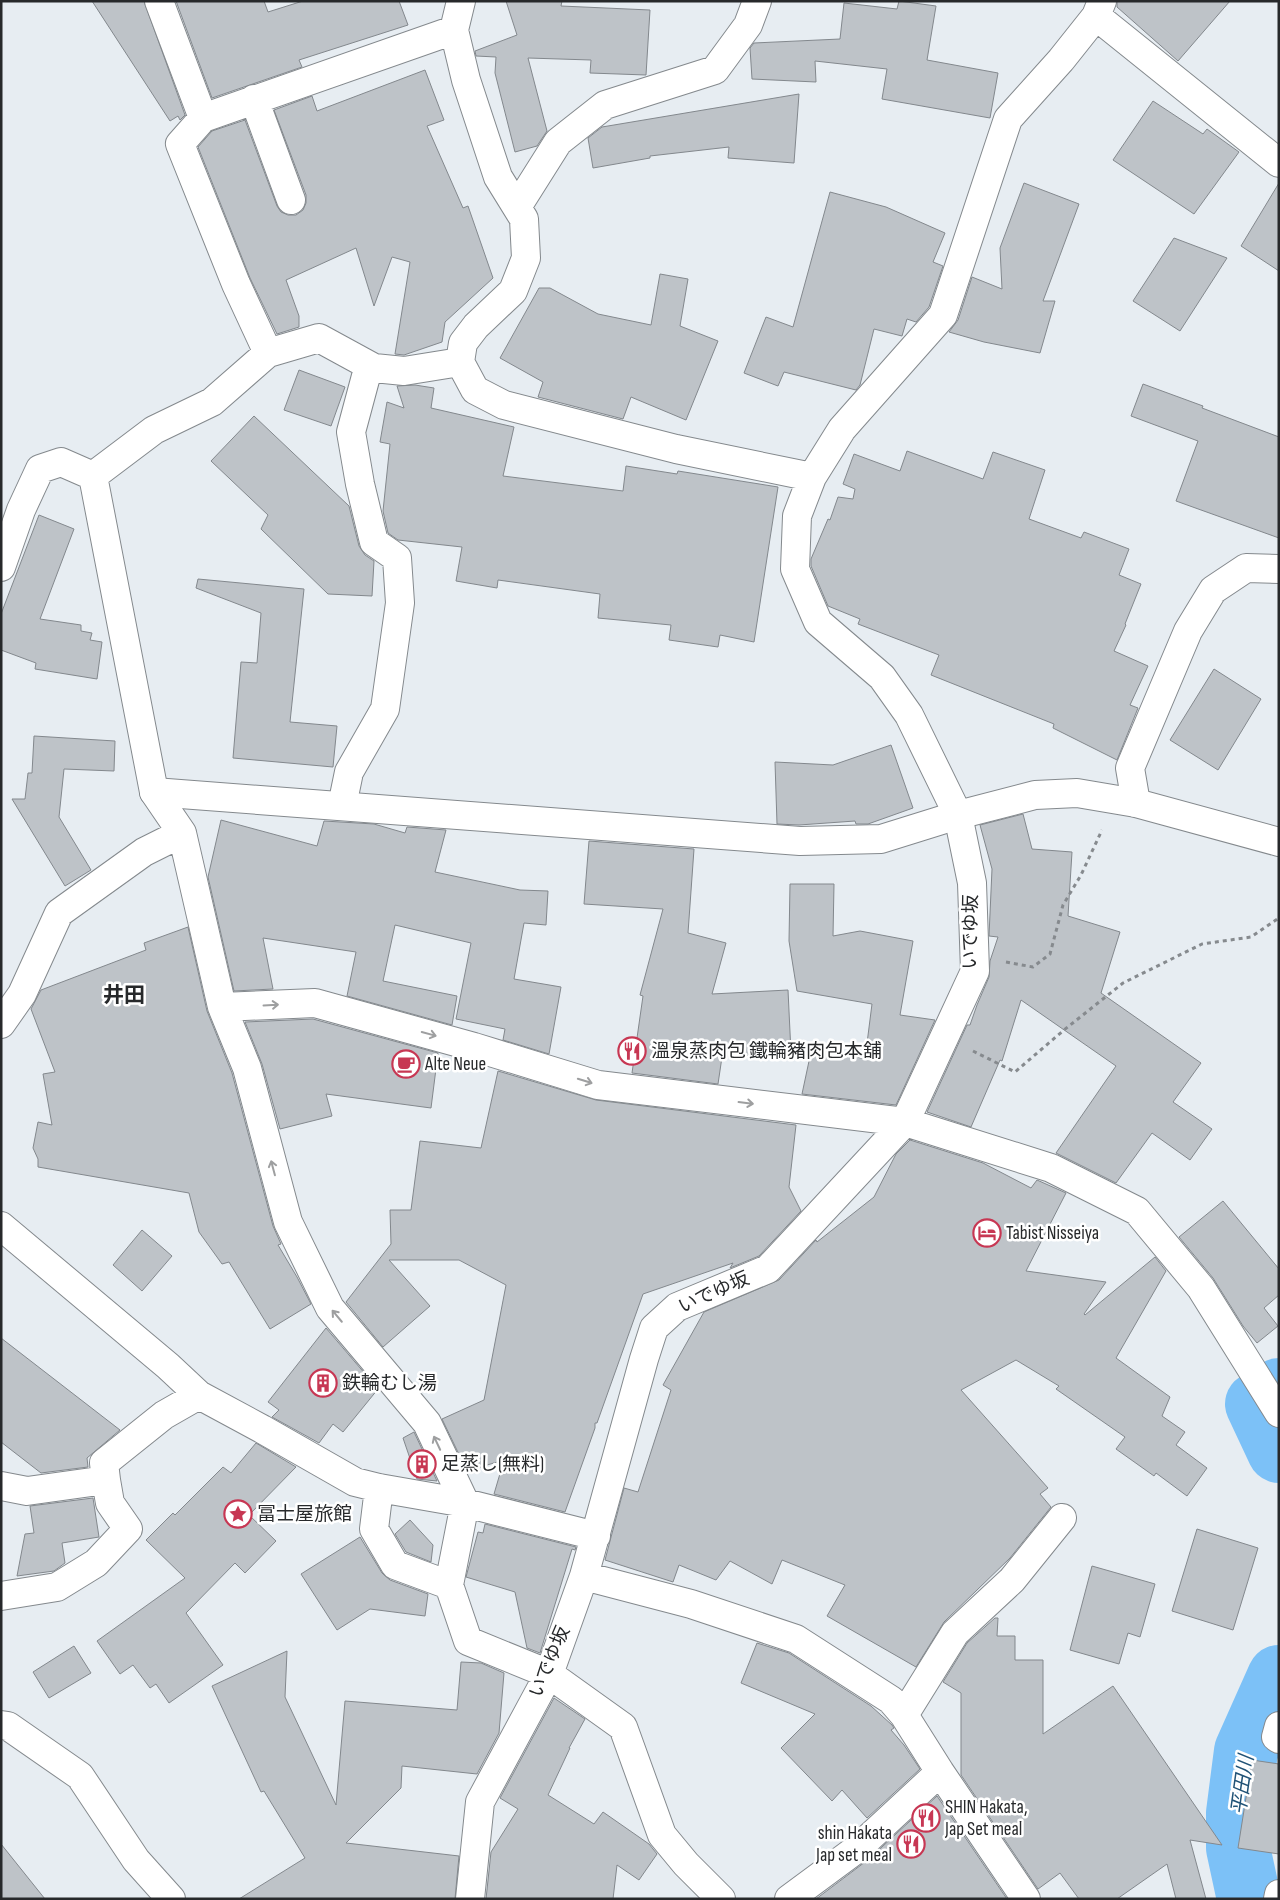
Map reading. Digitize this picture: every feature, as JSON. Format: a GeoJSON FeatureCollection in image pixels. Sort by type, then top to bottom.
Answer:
{"type":"FeatureCollection","features":[{"type":"Feature","properties":{"kind":"street"},"geometry":{"type":"LineString","coordinates":[[159,1],[203,118]]}},
{"type":"Feature","properties":{"kind":"street"},"geometry":{"type":"LineString","coordinates":[[461,1],[454,30],[466,80],[498,177],[524,218],[526,258],[513,291],[476,326],[463,342],[460,362],[475,390],[504,405],[676,449],[812,477]]}},
{"type":"Feature","properties":{"kind":"street"},"geometry":{"type":"LineString","coordinates":[[517,207],[558,142],[605,105],[715,70],[748,25],[757,1]]}},
{"type":"Feature","properties":{"kind":"street"},"geometry":{"type":"LineString","coordinates":[[1099,9],[1279,163]]}},
{"type":"Feature","properties":{"kind":"street","name":"いでゆ坂"},"geometry":{"type":"LineString","coordinates":[[470,1899],[480,1802],[549,1674],[584,1576],[654,1328],[676,1307],[768,1269],[905,1122],[974,970],[972,883],[958,815],[910,715],[882,677],[818,622],[795,569],[797,516],[812,477],[842,429],[943,316],[1008,119],[1061,60],[1099,9]]}},
{"type":"Feature","properties":{"kind":"street"},"geometry":{"type":"LineString","coordinates":[[268,353],[236,284],[180,144],[203,118],[454,30]]}},
{"type":"Feature","properties":{"kind":"street"},"geometry":{"type":"LineString","coordinates":[[254,99],[291,200]]}},
{"type":"Feature","properties":{"kind":"street"},"geometry":{"type":"LineString","coordinates":[[93,476],[154,430],[212,402],[268,353],[319,338],[374,368],[404,372],[460,362]]}},
{"type":"Feature","properties":{"kind":"street"},"geometry":{"type":"LineString","coordinates":[[342,806],[349,772],[385,708],[400,603],[397,558],[374,542],[360,484],[351,432],[366,376],[374,368]]}},
{"type":"Feature","properties":{"kind":"street"},"geometry":{"type":"LineString","coordinates":[[1,568],[21,510],[40,469],[61,462],[93,476]]}},
{"type":"Feature","properties":{"kind":"street"},"geometry":{"type":"LineString","coordinates":[[93,476],[154,792],[182,833],[222,1007],[247,1068],[288,1222],[330,1308],[427,1423],[465,1503],[449,1585],[468,1641],[549,1674],[623,1727],[662,1835],[686,1864],[722,1899]]}},
{"type":"Feature","properties":{"kind":"street"},"geometry":{"type":"LineString","coordinates":[[1126,801],[1130,768],[1188,631],[1213,590],[1246,568],[1279,569]]}},
{"type":"Feature","properties":{"kind":"street"},"geometry":{"type":"LineString","coordinates":[[154,792],[800,841],[881,838],[958,815],[1036,795],[1077,793],[1126,801],[1279,842]]}},
{"type":"Feature","properties":{"kind":"street"},"geometry":{"type":"LineString","coordinates":[[1,1024],[22,994],[59,913],[144,852],[182,833]]}},
{"type":"Feature","properties":{"kind":"street"},"geometry":{"type":"LineString","coordinates":[[222,1007],[315,1003],[474,1046],[598,1085],[905,1122],[1051,1168],[1137,1210],[1202,1288],[1278,1412]]}},
{"type":"Feature","properties":{"kind":"street"},"geometry":{"type":"LineString","coordinates":[[1,1226],[168,1366],[199,1395],[262,1428],[355,1482],[465,1503],[596,1536]]}},
{"type":"Feature","properties":{"kind":"street"},"geometry":{"type":"LineString","coordinates":[[1,1596],[58,1587],[96,1563],[128,1529],[110,1503],[104,1463],[164,1416],[199,1395]]}},
{"type":"Feature","properties":{"kind":"street"},"geometry":{"type":"LineString","coordinates":[[1,1486],[27,1491],[106,1480]]}},
{"type":"Feature","properties":{"kind":"street"},"geometry":{"type":"LineString","coordinates":[[379,1488],[374,1529],[395,1565],[449,1585]]}},
{"type":"Feature","properties":{"kind":"street"},"geometry":{"type":"LineString","coordinates":[[904,1715],[955,1633],[1012,1580],[1062,1518]]}},
{"type":"Feature","properties":{"kind":"street"},"geometry":{"type":"LineString","coordinates":[[584,1576],[691,1604],[796,1639],[890,1700],[904,1715],[1026,1899]]}},
{"type":"Feature","properties":{"kind":"street"},"geometry":{"type":"LineString","coordinates":[[1,1725],[8,1726],[80,1776],[136,1860],[171,1899]]}},
{"type":"Feature","properties":{"kind":"street"},"geometry":{"type":"LineString","coordinates":[[1279,1726],[1276,1737],[1279,1740]]}},
{"type":"Feature","properties":{"kind":"street"},"geometry":{"type":"LineString","coordinates":[[789,1899],[858,1848],[940,1772]]}},
{"type":"Feature","properties":{"kind":"street"},"geometry":{"type":"LineString","coordinates":[[1278,1899],[1279,1894]]}},
{"type":"Feature","properties":{"kind":"path"},"geometry":{"type":"LineString","coordinates":[[974,955],[1033,967],[1050,954],[1063,905],[1126,801]]}},
{"type":"Feature","properties":{"kind":"path"},"geometry":{"type":"LineString","coordinates":[[944,1036],[1015,1072],[1123,982],[1202,944],[1251,937],[1279,918]]}},
{"type":"Feature","properties":{"kind":"building"},"geometry":{"type":"Polygon","coordinates":[[[92,1],[144,1],[185,115],[180,120],[178,116],[170,121],[92,1]]]}},
{"type":"Feature","properties":{"kind":"building"},"geometry":{"type":"Polygon","coordinates":[[[176,1],[264,1],[268,12],[303,1],[399,1],[408,25],[299,60],[302,67],[212,98],[176,1]]]}},
{"type":"Feature","properties":{"kind":"building"},"geometry":{"type":"Polygon","coordinates":[[[506,1],[562,1],[561,6],[650,10],[646,75],[590,73],[591,60],[528,58],[547,131],[537,146],[515,152],[495,73],[496,57],[476,56],[475,51],[517,35],[506,1]]]}},
{"type":"Feature","properties":{"kind":"building"},"geometry":{"type":"Polygon","coordinates":[[[899,1],[936,6],[927,60],[998,73],[990,118],[882,99],[887,69],[815,61],[816,82],[752,79],[750,48],[754,43],[840,39],[844,3],[897,9],[899,1]]]}},
{"type":"Feature","properties":{"kind":"building"},"geometry":{"type":"Polygon","coordinates":[[[1117,1],[1230,1],[1178,61],[1117,7],[1117,1]]]}},
{"type":"Feature","properties":{"kind":"building"},"geometry":{"type":"Polygon","coordinates":[[[425,70],[444,120],[427,126],[463,208],[468,206],[493,278],[445,322],[442,342],[404,355],[395,354],[410,262],[392,257],[374,306],[356,248],[286,280],[299,316],[299,327],[277,334],[250,278],[198,147],[212,131],[245,120],[277,206],[281,212],[288,215],[296,215],[303,210],[306,203],[306,195],[274,110],[312,96],[317,111],[425,70]]]}},
{"type":"Feature","properties":{"kind":"building"},"geometry":{"type":"Polygon","coordinates":[[[799,94],[794,163],[728,158],[729,147],[650,156],[650,158],[593,168],[588,138],[602,127],[799,94]]]}},
{"type":"Feature","properties":{"kind":"building"},"geometry":{"type":"Polygon","coordinates":[[[1153,101],[1203,134],[1207,129],[1239,152],[1194,214],[1113,160],[1153,101]]]}},
{"type":"Feature","properties":{"kind":"building"},"geometry":{"type":"Polygon","coordinates":[[[1024,183],[1079,204],[1043,301],[1055,301],[1040,353],[984,342],[949,332],[958,320],[972,277],[1002,289],[1000,248],[1024,183]]]}},
{"type":"Feature","properties":{"kind":"building"},"geometry":{"type":"Polygon","coordinates":[[[1279,183],[1279,271],[1241,246],[1279,183]]]}},
{"type":"Feature","properties":{"kind":"building"},"geometry":{"type":"Polygon","coordinates":[[[830,192],[886,207],[945,233],[933,262],[943,266],[929,307],[916,322],[907,319],[902,336],[874,329],[860,385],[856,390],[784,372],[778,386],[744,373],[766,317],[793,327],[830,192]]]}},
{"type":"Feature","properties":{"kind":"building"},"geometry":{"type":"Polygon","coordinates":[[[1174,238],[1227,258],[1180,331],[1133,301],[1174,238]]]}},
{"type":"Feature","properties":{"kind":"building"},"geometry":{"type":"Polygon","coordinates":[[[660,274],[688,279],[680,326],[718,341],[686,420],[631,397],[623,419],[538,397],[543,382],[500,358],[539,288],[550,288],[598,314],[651,325],[660,274]]]}},
{"type":"Feature","properties":{"kind":"building"},"geometry":{"type":"Polygon","coordinates":[[[299,370],[345,387],[331,426],[284,410],[299,370]]]}},
{"type":"Feature","properties":{"kind":"building"},"geometry":{"type":"Polygon","coordinates":[[[1143,384],[1279,437],[1279,538],[1176,501],[1198,441],[1131,416],[1143,384]]]}},
{"type":"Feature","properties":{"kind":"building"},"geometry":{"type":"Polygon","coordinates":[[[415,385],[434,388],[431,408],[514,427],[503,476],[623,491],[626,466],[677,474],[678,471],[778,487],[754,642],[720,635],[718,647],[669,640],[671,625],[598,618],[600,594],[498,580],[497,588],[456,581],[462,547],[398,540],[388,533],[383,511],[390,444],[380,442],[387,402],[404,408],[397,386],[415,385]]]}},
{"type":"Feature","properties":{"kind":"building"},"geometry":{"type":"Polygon","coordinates":[[[254,416],[349,506],[359,546],[365,555],[374,561],[372,596],[328,594],[261,529],[268,515],[211,461],[254,416]]]}},
{"type":"Feature","properties":{"kind":"building"},"geometry":{"type":"Polygon","coordinates":[[[907,451],[983,479],[993,452],[1045,470],[1029,519],[1081,538],[1084,532],[1129,549],[1119,575],[1141,584],[1114,651],[1148,666],[1130,705],[1138,708],[1117,760],[1053,728],[1054,724],[931,675],[939,655],[858,624],[860,619],[828,606],[811,566],[811,559],[828,519],[830,520],[838,497],[853,499],[855,489],[843,484],[854,454],[900,471],[907,451]]]}},
{"type":"Feature","properties":{"kind":"building"},"geometry":{"type":"Polygon","coordinates":[[[39,515],[74,529],[40,619],[81,625],[81,631],[92,633],[90,640],[102,642],[97,679],[35,669],[36,663],[1,650],[1,614],[39,515]]]}},
{"type":"Feature","properties":{"kind":"building"},"geometry":{"type":"Polygon","coordinates":[[[198,579],[304,589],[290,722],[337,726],[333,767],[233,758],[241,662],[257,663],[261,613],[196,588],[198,579]]]}},
{"type":"Feature","properties":{"kind":"building"},"geometry":{"type":"Polygon","coordinates":[[[1214,669],[1261,699],[1218,770],[1170,740],[1214,669]]]}},
{"type":"Feature","properties":{"kind":"building"},"geometry":{"type":"Polygon","coordinates":[[[34,736],[115,741],[114,771],[64,769],[59,817],[91,870],[65,886],[12,799],[25,799],[28,773],[32,773],[34,736]]]}},
{"type":"Feature","properties":{"kind":"building"},"geometry":{"type":"Polygon","coordinates":[[[891,745],[913,808],[868,824],[856,824],[855,821],[799,825],[777,824],[775,762],[833,765],[891,745]]]}},
{"type":"Feature","properties":{"kind":"building"},"geometry":{"type":"Polygon","coordinates":[[[1023,814],[1032,849],[1072,852],[1068,916],[1120,932],[1101,993],[1201,1063],[1173,1102],[1212,1129],[1190,1160],[1152,1133],[1116,1183],[1056,1153],[1116,1066],[1021,1000],[1002,1061],[1000,1060],[971,1127],[927,1112],[967,1025],[970,1025],[989,977],[990,961],[998,937],[989,936],[992,869],[980,825],[1023,814]]]}},
{"type":"Feature","properties":{"kind":"building"},"geometry":{"type":"Polygon","coordinates":[[[221,820],[317,846],[324,821],[374,824],[405,833],[407,827],[446,830],[435,872],[520,890],[548,891],[546,925],[524,923],[514,979],[561,987],[549,1054],[503,1040],[505,1029],[456,1019],[471,943],[395,925],[383,981],[457,996],[452,1025],[347,996],[356,952],[263,938],[273,989],[234,991],[208,877],[221,820]]]}},
{"type":"Feature","properties":{"kind":"building"},"geometry":{"type":"Polygon","coordinates":[[[589,841],[694,849],[688,933],[726,943],[712,994],[788,990],[791,1053],[722,1057],[718,1084],[632,1073],[643,996],[640,995],[663,909],[584,904],[589,841]]]}},
{"type":"Feature","properties":{"kind":"building"},"geometry":{"type":"Polygon","coordinates":[[[790,884],[834,884],[833,936],[860,931],[913,941],[900,1015],[935,1020],[896,1105],[802,1094],[812,1047],[865,1059],[872,1004],[797,991],[789,941],[790,884]]]}},
{"type":"Feature","properties":{"kind":"building"},"geometry":{"type":"Polygon","coordinates":[[[188,927],[207,1011],[232,1073],[273,1226],[281,1244],[278,1245],[311,1304],[270,1329],[229,1262],[222,1264],[199,1232],[189,1193],[38,1167],[38,1159],[33,1148],[38,1122],[52,1125],[43,1074],[55,1072],[31,1009],[41,990],[146,950],[144,943],[188,927]]]}},
{"type":"Feature","properties":{"kind":"building"},"geometry":{"type":"Polygon","coordinates":[[[313,1019],[438,1053],[431,1108],[326,1094],[332,1116],[280,1129],[262,1064],[245,1022],[313,1019]]]}},
{"type":"Feature","properties":{"kind":"building"},"geometry":{"type":"Polygon","coordinates":[[[498,1071],[596,1100],[796,1125],[789,1187],[801,1211],[759,1256],[730,1268],[733,1263],[643,1294],[597,1423],[595,1423],[595,1428],[565,1512],[494,1494],[504,1460],[467,1471],[442,1419],[484,1400],[506,1285],[459,1260],[389,1260],[430,1306],[383,1347],[346,1302],[391,1244],[390,1210],[411,1210],[420,1141],[481,1148],[498,1071]]]}},
{"type":"Feature","properties":{"kind":"building"},"geometry":{"type":"Polygon","coordinates":[[[910,1140],[983,1163],[1031,1188],[1037,1180],[1066,1193],[1026,1271],[1106,1282],[1085,1315],[1155,1257],[1166,1271],[1116,1358],[1170,1397],[1162,1416],[1185,1432],[1176,1445],[1207,1468],[1187,1496],[1156,1473],[1154,1476],[1116,1449],[1125,1437],[1056,1389],[1059,1386],[1016,1360],[961,1390],[1048,1488],[1040,1494],[1051,1507],[1010,1558],[944,1622],[916,1667],[827,1616],[845,1585],[782,1560],[772,1584],[730,1561],[716,1580],[679,1565],[673,1582],[605,1560],[624,1488],[638,1492],[671,1390],[663,1385],[704,1312],[779,1280],[816,1240],[817,1242],[874,1197],[896,1154],[910,1140]]]}},
{"type":"Feature","properties":{"kind":"building"},"geometry":{"type":"Polygon","coordinates":[[[1223,1201],[1279,1269],[1279,1295],[1264,1308],[1278,1326],[1257,1343],[1243,1326],[1213,1278],[1179,1237],[1223,1201]]]}},
{"type":"Feature","properties":{"kind":"building"},"geometry":{"type":"Polygon","coordinates":[[[142,1230],[172,1256],[142,1291],[113,1265],[142,1230]]]}},
{"type":"Feature","properties":{"kind":"building","name":"鉄輪むし湯"},"geometry":{"type":"Polygon","coordinates":[[[326,1328],[378,1389],[343,1432],[333,1424],[319,1443],[272,1417],[279,1410],[268,1402],[326,1328]]]}},
{"type":"Feature","properties":{"kind":"building"},"geometry":{"type":"Polygon","coordinates":[[[1,1338],[120,1430],[87,1458],[88,1467],[41,1473],[1,1442],[1,1338]]]}},
{"type":"Feature","properties":{"kind":"building","name":"足蒸し(無料)"},"geometry":{"type":"Polygon","coordinates":[[[414,1432],[437,1481],[417,1479],[403,1438],[414,1432]]]}},
{"type":"Feature","properties":{"kind":"building"},"geometry":{"type":"Polygon","coordinates":[[[256,1443],[296,1467],[249,1515],[276,1541],[245,1573],[235,1563],[186,1613],[223,1665],[169,1703],[156,1684],[150,1688],[133,1665],[120,1674],[97,1641],[185,1578],[146,1540],[173,1513],[175,1515],[223,1467],[231,1473],[256,1443]]]}},
{"type":"Feature","properties":{"kind":"building"},"geometry":{"type":"Polygon","coordinates":[[[93,1498],[99,1537],[62,1543],[65,1563],[54,1571],[17,1576],[25,1534],[34,1533],[30,1506],[93,1498]]]}},
{"type":"Feature","properties":{"kind":"building"},"geometry":{"type":"Polygon","coordinates":[[[410,1520],[433,1545],[431,1562],[406,1552],[395,1534],[410,1520]]]}},
{"type":"Feature","properties":{"kind":"building"},"geometry":{"type":"Polygon","coordinates":[[[485,1524],[576,1547],[575,1550],[572,1549],[540,1653],[527,1648],[515,1592],[466,1577],[478,1532],[483,1533],[485,1524]]]}},
{"type":"Feature","properties":{"kind":"building"},"geometry":{"type":"Polygon","coordinates":[[[1197,1529],[1258,1548],[1233,1630],[1172,1611],[1197,1529]]]}},
{"type":"Feature","properties":{"kind":"building"},"geometry":{"type":"Polygon","coordinates":[[[360,1537],[382,1573],[390,1580],[428,1594],[425,1616],[370,1609],[337,1630],[301,1574],[360,1537]]]}},
{"type":"Feature","properties":{"kind":"building"},"geometry":{"type":"Polygon","coordinates":[[[1092,1566],[1155,1584],[1140,1637],[1128,1633],[1119,1664],[1070,1650],[1092,1566]]]}},
{"type":"Feature","properties":{"kind":"building"},"geometry":{"type":"Polygon","coordinates":[[[995,1618],[998,1618],[997,1636],[1015,1636],[1015,1660],[1043,1660],[1043,1734],[1113,1686],[1222,1845],[1190,1840],[1206,1899],[1176,1899],[1167,1864],[1117,1899],[1079,1899],[1060,1873],[1038,1889],[961,1775],[961,1693],[943,1682],[967,1643],[995,1618]]]}},
{"type":"Feature","properties":{"kind":"building"},"geometry":{"type":"Polygon","coordinates":[[[757,1643],[789,1653],[871,1706],[892,1725],[894,1728],[891,1730],[920,1769],[867,1818],[842,1790],[832,1801],[781,1748],[815,1714],[741,1683],[757,1643]]]}},
{"type":"Feature","properties":{"kind":"building"},"geometry":{"type":"Polygon","coordinates":[[[74,1646],[91,1673],[49,1698],[33,1672],[74,1646]]]}},
{"type":"Feature","properties":{"kind":"building"},"geometry":{"type":"Polygon","coordinates":[[[287,1651],[285,1697],[336,1805],[345,1701],[457,1710],[461,1662],[481,1663],[504,1673],[499,1733],[477,1774],[402,1766],[401,1788],[346,1843],[459,1856],[455,1899],[239,1899],[305,1858],[264,1791],[261,1792],[212,1686],[287,1651]]]}},
{"type":"Feature","properties":{"kind":"building"},"geometry":{"type":"Polygon","coordinates":[[[554,1698],[585,1719],[569,1748],[548,1795],[594,1824],[603,1812],[649,1844],[657,1854],[639,1880],[617,1865],[613,1899],[486,1899],[491,1852],[518,1809],[500,1798],[554,1698]]]}},
{"type":"Feature","properties":{"kind":"building"},"geometry":{"type":"Polygon","coordinates":[[[1252,1760],[1279,1764],[1279,1854],[1238,1848],[1252,1760]]]}},
{"type":"Feature","properties":{"kind":"building"},"geometry":{"type":"Polygon","coordinates":[[[937,1796],[1007,1899],[816,1899],[869,1859],[937,1796]]]}},
{"type":"Feature","properties":{"kind":"building"},"geometry":{"type":"Polygon","coordinates":[[[1,1844],[45,1899],[1,1899],[1,1844]]]}},
{"type":"Feature","properties":{"kind":"waterway","name":"平田川"},"geometry":{"type":"LineString","coordinates":[[1279,1390],[1257,1404],[1279,1451]]}},
{"type":"Feature","properties":{"kind":"waterway","name":"平田川"},"geometry":{"type":"LineString","coordinates":[[1249,1899],[1238,1848],[1238,1813],[1246,1751],[1279,1677]]}},
{"type":"Feature","properties":{"kind":"place","name":"溫泉蒸肉包 鐵輪豬肉包本舖"},"geometry":{"type":"Point","coordinates":[632,1051]}},
{"type":"Feature","properties":{"kind":"place","name":"Alte Neue"},"geometry":{"type":"Point","coordinates":[406,1064]}},
{"type":"Feature","properties":{"kind":"place","name":"Tabist Nisseiya"},"geometry":{"type":"Point","coordinates":[987,1233]}},
{"type":"Feature","properties":{"kind":"place","name":"鉄輪むし湯"},"geometry":{"type":"Point","coordinates":[323,1383]}},
{"type":"Feature","properties":{"kind":"place","name":"足蒸し(無料)"},"geometry":{"type":"Point","coordinates":[422,1464]}},
{"type":"Feature","properties":{"kind":"place","name":"冨士屋旅館"},"geometry":{"type":"Point","coordinates":[238,1514]}},
{"type":"Feature","properties":{"kind":"place","name":"SHIN Hakata, Jap Set meal"},"geometry":{"type":"Point","coordinates":[926,1818]}},
{"type":"Feature","properties":{"kind":"place","name":"shin Hakata Jap set meal"},"geometry":{"type":"Point","coordinates":[911,1844]}},
{"type":"Feature","properties":{"kind":"district","name":"井田"},"geometry":{"type":"Point","coordinates":[124,995]}}]}
